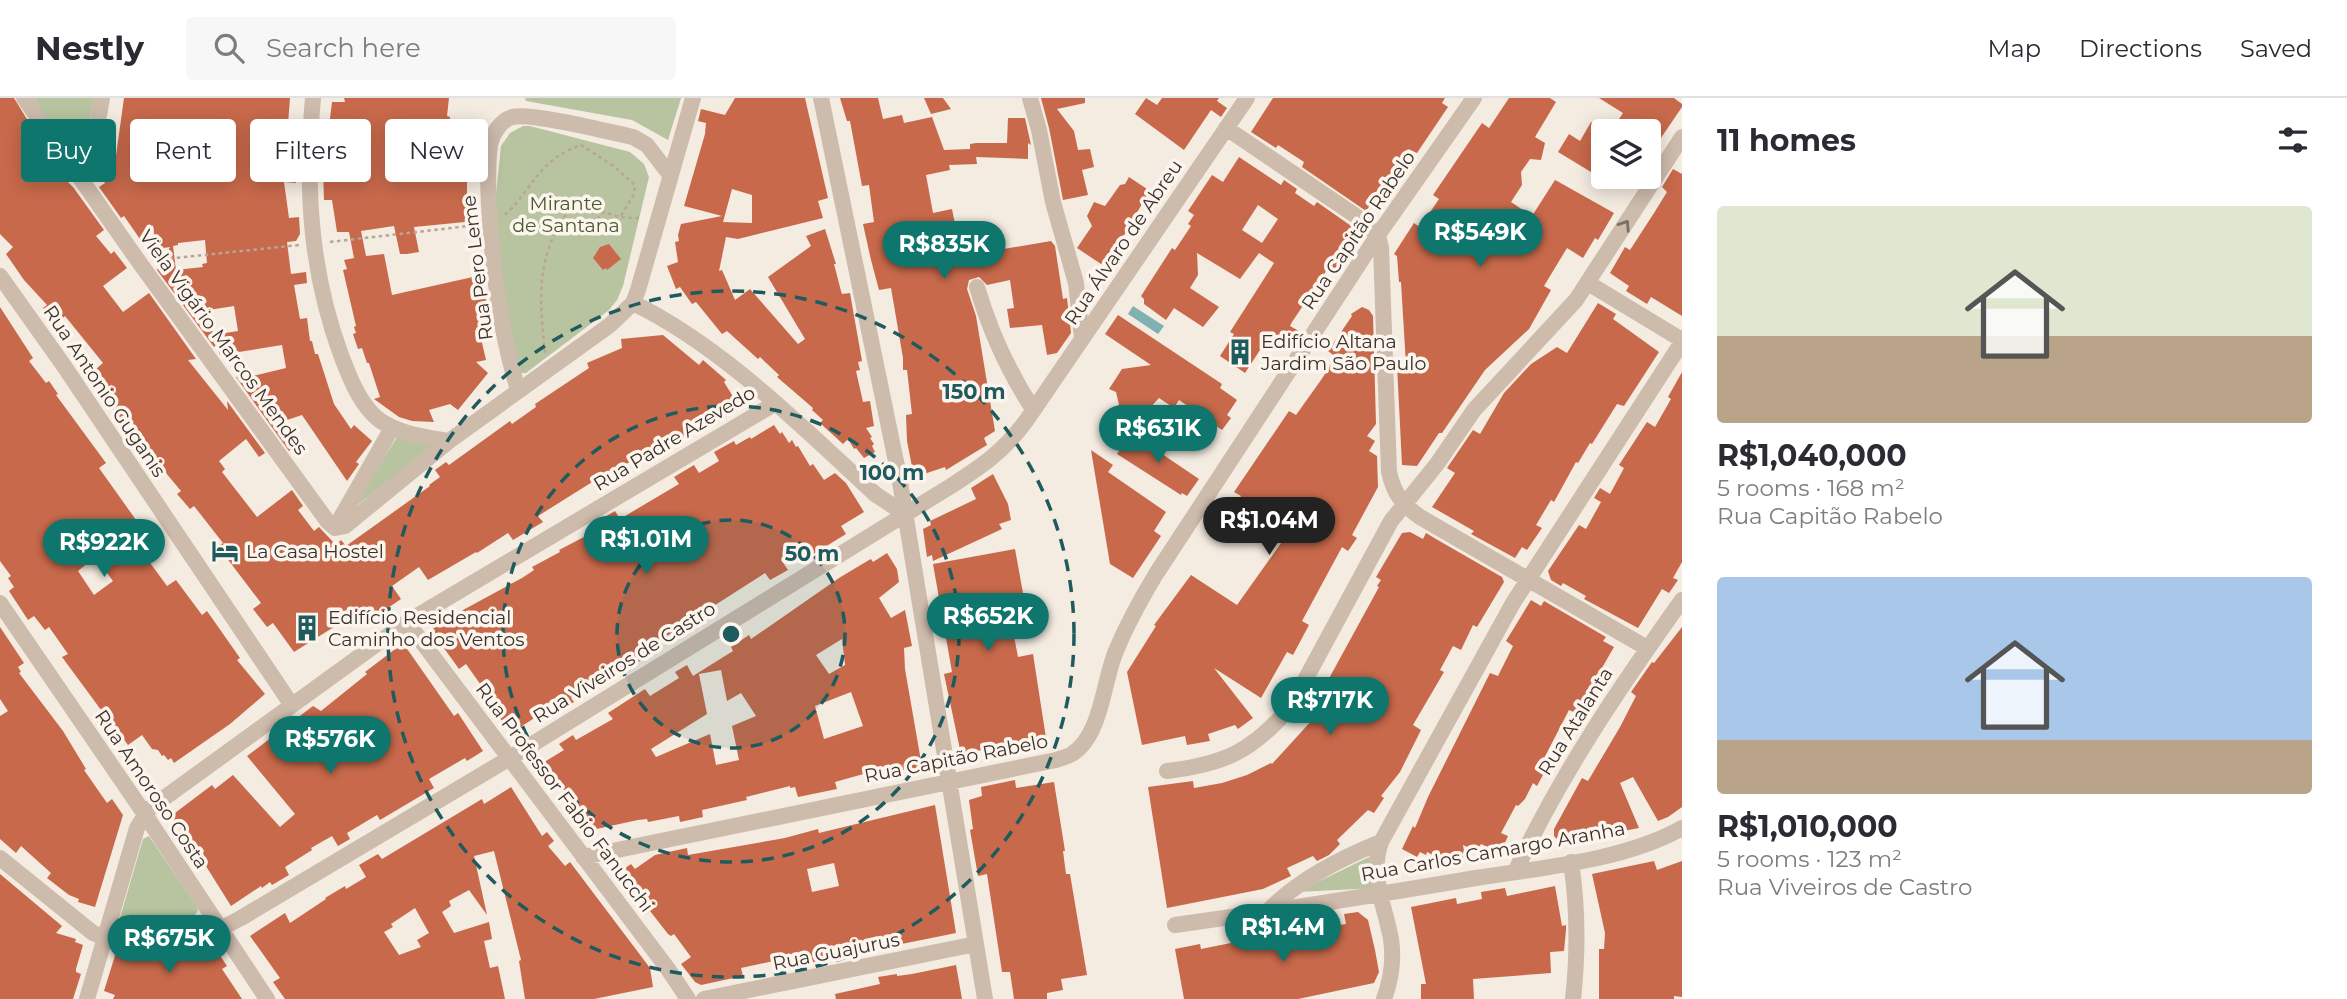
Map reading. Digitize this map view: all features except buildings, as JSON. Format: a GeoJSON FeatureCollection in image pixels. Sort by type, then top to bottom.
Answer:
{"type":"FeatureCollection","features":[{"type":"Feature","properties":{"kind":"street","name":"Viela Vigário Marcos Mendes"},"geometry":{"type":"LineString","coordinates":[[24,98],[39,119]]}},
{"type":"Feature","properties":{"kind":"street"},"geometry":{"type":"LineString","coordinates":[[98,119],[102,98]]}},
{"type":"Feature","properties":{"kind":"street"},"geometry":{"type":"LineString","coordinates":[[313,98],[309,194],[320,283],[351,382],[366,407],[392,428],[449,441]]}},
{"type":"Feature","properties":{"kind":"street"},"geometry":{"type":"LineString","coordinates":[[335,528],[345,526],[449,441],[610,325],[633,303],[660,219],[670,174],[693,98]]}},
{"type":"Feature","properties":{"kind":"street"},"geometry":{"type":"LineString","coordinates":[[821,98],[905,514],[985,999]]}},
{"type":"Feature","properties":{"kind":"street"},"geometry":{"type":"LineString","coordinates":[[1030,98],[1053,202],[1076,283],[1082,338]]}},
{"type":"Feature","properties":{"kind":"street","name":"Rua Álvaro de Abreu"},"geometry":{"type":"LineString","coordinates":[[1033,410],[1247,98]]}},
{"type":"Feature","properties":{"kind":"street","name":"Rua Capitão Rabelo"},"geometry":{"type":"LineString","coordinates":[[583,857],[1056,760],[1072,754],[1085,740],[1100,706],[1114,654],[1134,611],[1378,235],[1474,98]]}},
{"type":"Feature","properties":{"kind":"street","name":"Rua Pero Leme"},"geometry":{"type":"LineString","coordinates":[[518,390],[504,330],[490,224],[488,178],[490,145],[494,133],[502,122],[513,117],[530,117],[633,137],[647,145],[670,174]]}},
{"type":"Feature","properties":{"kind":"street"},"geometry":{"type":"LineString","coordinates":[[1226,128],[1356,216],[1378,235],[1381,248],[1389,472],[1396,497],[1403,505],[1647,649]]}},
{"type":"Feature","properties":{"kind":"street"},"geometry":{"type":"LineString","coordinates":[[1167,771],[1194,768],[1222,759],[1250,747],[1270,731],[1306,681],[1381,538],[1403,505],[1437,464],[1480,403],[1562,317],[1588,283],[1682,137]]}},
{"type":"Feature","properties":{"kind":"street","name":"Viela Vigário Marcos Mendes"},"geometry":{"type":"LineString","coordinates":[[85,182],[147,273],[335,528]]}},
{"type":"Feature","properties":{"kind":"street","name":"Rua Antonio Guganis"},"geometry":{"type":"LineString","coordinates":[[0,276],[291,704]]}},
{"type":"Feature","properties":{"kind":"street"},"geometry":{"type":"LineString","coordinates":[[1384,999],[1392,964],[1391,942],[1375,866],[1381,842],[1527,580],[1682,341],[1588,283]]}},
{"type":"Feature","properties":{"kind":"street"},"geometry":{"type":"LineString","coordinates":[[976,287],[1006,365],[1033,410]]}},
{"type":"Feature","properties":{"kind":"street"},"geometry":{"type":"LineString","coordinates":[[633,303],[667,320],[713,353],[875,494],[905,514]]}},
{"type":"Feature","properties":{"kind":"street","name":"Rua Padre Azevedo"},"geometry":{"type":"LineString","coordinates":[[144,813],[407,622],[774,404]]}},
{"type":"Feature","properties":{"kind":"street","name":"Rua Viveiros de Castro"},"geometry":{"type":"LineString","coordinates":[[220,929],[510,758],[988,462],[1016,435],[1033,410]]}},
{"type":"Feature","properties":{"kind":"street"},"geometry":{"type":"LineString","coordinates":[[335,528],[392,428]]}},
{"type":"Feature","properties":{"kind":"street"},"geometry":{"type":"LineString","coordinates":[[875,494],[889,479],[895,461]]}},
{"type":"Feature","properties":{"kind":"street","name":"Rua Atalanta"},"geometry":{"type":"LineString","coordinates":[[1515,872],[1563,778],[1604,711],[1682,600]]}},
{"type":"Feature","properties":{"kind":"street","name":"Rua Amoroso Costa"},"geometry":{"type":"LineString","coordinates":[[0,603],[267,999]]}},
{"type":"Feature","properties":{"kind":"street","name":"Rua Professor Fabio Fanucchi"},"geometry":{"type":"LineString","coordinates":[[407,622],[688,999]]}},
{"type":"Feature","properties":{"kind":"street"},"geometry":{"type":"LineString","coordinates":[[87,999],[137,828],[144,813]]}},
{"type":"Feature","properties":{"kind":"street","name":"Rua Carlos Camargo Aranha"},"geometry":{"type":"LineString","coordinates":[[1175,925],[1571,862],[1657,841],[1682,828]]}},
{"type":"Feature","properties":{"kind":"street","name":"Rua Carlos Camargo Aranha"},"geometry":{"type":"LineString","coordinates":[[1267,912],[1297,887],[1339,862],[1381,842]]}},
{"type":"Feature","properties":{"kind":"street"},"geometry":{"type":"LineString","coordinates":[[0,858],[93,933],[104,938],[220,929]]}},
{"type":"Feature","properties":{"kind":"street"},"geometry":{"type":"LineString","coordinates":[[1571,862],[1578,933],[1573,999]]}},
{"type":"Feature","properties":{"kind":"street","name":"Rua Guajurus"},"geometry":{"type":"LineString","coordinates":[[705,999],[976,944]]}},
{"type":"Feature","properties":{"kind":"path"},"geometry":{"type":"LineString","coordinates":[[490,224],[504,216],[518,202],[545,164],[563,151],[581,145],[615,167],[635,185],[634,194],[620,217]]}},
{"type":"Feature","properties":{"kind":"path"},"geometry":{"type":"LineString","coordinates":[[547,371],[539,298],[545,258],[559,225],[576,208],[583,206],[620,217],[660,219]]}},
{"type":"Feature","properties":{"kind":"path"},"geometry":{"type":"LineString","coordinates":[[559,225],[575,232],[585,230],[603,212]]}},
{"type":"Feature","properties":{"kind":"green space"},"geometry":{"type":"Polygon","coordinates":[[[34,98],[94,98],[90,119],[47,119],[34,98]]]}},
{"type":"Feature","properties":{"kind":"green space"},"geometry":{"type":"Polygon","coordinates":[[[525,98],[681,98],[668,140],[632,120],[526,101],[525,98]]]}},
{"type":"Feature","properties":{"kind":"green space","name":"Mirante de Santana"},"geometry":{"type":"Polygon","coordinates":[[[523,126],[630,152],[644,164],[649,177],[623,286],[617,300],[609,310],[526,373],[520,373],[516,370],[493,224],[501,146],[510,133],[523,126]]]}},
{"type":"Feature","properties":{"kind":"green space"},"geometry":{"type":"Polygon","coordinates":[[[399,434],[438,443],[352,509],[399,434]]]}},
{"type":"Feature","properties":{"kind":"green space"},"geometry":{"type":"Polygon","coordinates":[[[149,836],[197,907],[198,911],[191,920],[124,925],[119,921],[143,839],[149,836]]]}},
{"type":"Feature","properties":{"kind":"green space"},"geometry":{"type":"Polygon","coordinates":[[[1369,857],[1376,888],[1297,892],[1369,857]]]}},
{"type":"Feature","properties":{"kind":"water"},"geometry":{"type":"Polygon","coordinates":[[[1133,306],[1164,326],[1158,334],[1128,314],[1133,306]]]}},
{"type":"Feature","properties":{"kind":"place","name":"Edifício Altana Jardim São Paulo"},"geometry":{"type":"Point","coordinates":[1240,352]}},
{"type":"Feature","properties":{"kind":"place","name":"La Casa Hostel"},"geometry":{"type":"Point","coordinates":[225,551]}},
{"type":"Feature","properties":{"kind":"place","name":"Edifício Residencial Caminho dos Ventos"},"geometry":{"type":"Point","coordinates":[307,628]}}]}
